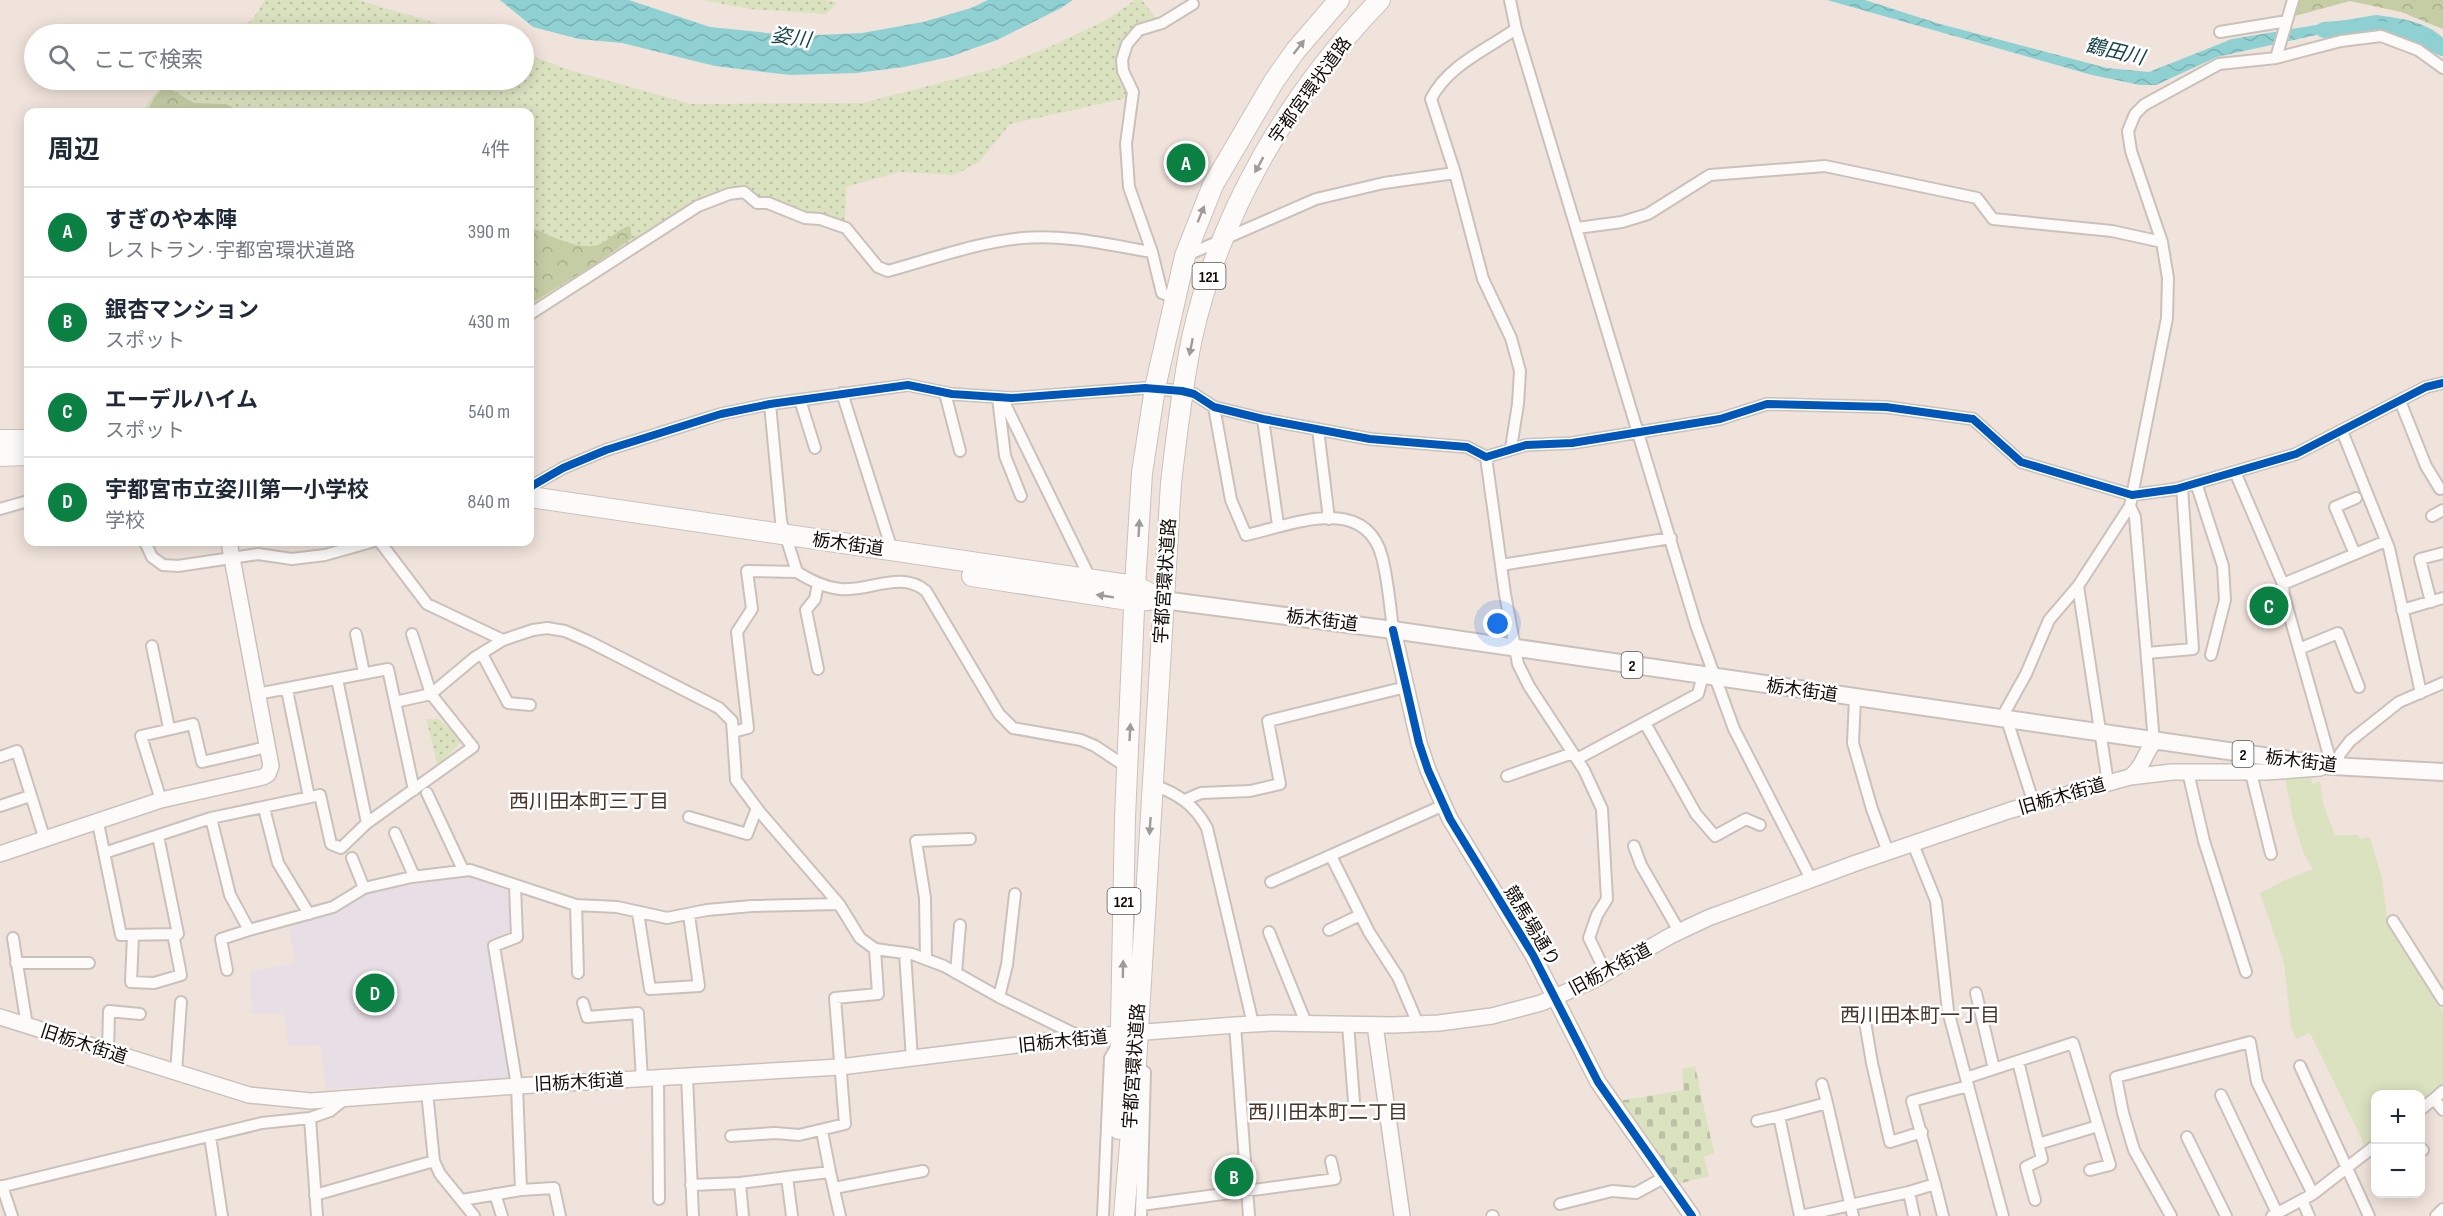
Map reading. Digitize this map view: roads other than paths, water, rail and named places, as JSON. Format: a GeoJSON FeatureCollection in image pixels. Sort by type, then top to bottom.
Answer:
{"type":"FeatureCollection","features":[{"type":"Feature","properties":{"kind":"highway","name":"宇都宮環状道路"},"geometry":{"type":"LineString","coordinates":[[1124,1216],[1134,1097],[1129,1034],[1125,842],[1142,473],[1155,388],[1185,256],[1213,185],[1252,116],[1296,51],[1339,0]]}},
{"type":"Feature","properties":{"kind":"highway","name":"宇都宮環状道路"},"geometry":{"type":"LineString","coordinates":[[1113,1216],[1153,785],[1171,483],[1182,391],[1198,315],[1223,240],[1254,173],[1289,114],[1320,70],[1380,0]]}},
{"type":"Feature","properties":{"kind":"highway"},"geometry":{"type":"LineString","coordinates":[[0,440],[24,440]]}},
{"type":"Feature","properties":{"kind":"highway"},"geometry":{"type":"LineString","coordinates":[[0,456],[24,455]]}},
{"type":"Feature","properties":{"kind":"highway","name":"栃木街道"},"geometry":{"type":"LineString","coordinates":[[534,498],[786,541],[1163,600]]}},
{"type":"Feature","properties":{"kind":"highway","name":"栃木街道"},"geometry":{"type":"LineString","coordinates":[[534,510],[786,541],[892,550],[1091,580],[1135,594]]}},
{"type":"Feature","properties":{"kind":"main road","name":"栃木街道"},"geometry":{"type":"LineString","coordinates":[[1163,600],[1515,647],[2154,742],[2334,766],[2443,772]]}},
{"type":"Feature","properties":{"kind":"street"},"geometry":{"type":"LineString","coordinates":[[1510,0],[1516,29],[1671,538],[1709,676],[1811,879]]}},
{"type":"Feature","properties":{"kind":"street"},"geometry":{"type":"LineString","coordinates":[[2276,58],[2293,0]]}},
{"type":"Feature","properties":{"kind":"street"},"geometry":{"type":"LineString","coordinates":[[1174,297],[1162,293],[1152,252],[1129,187],[1126,144],[1133,92],[1123,70],[1122,60],[1127,44],[1139,30],[1162,23],[1192,4]]}},
{"type":"Feature","properties":{"kind":"street"},"geometry":{"type":"LineString","coordinates":[[2220,32],[2287,21]]}},
{"type":"Feature","properties":{"kind":"street"},"geometry":{"type":"LineString","coordinates":[[1511,448],[1518,404],[1520,371],[1511,338],[1483,279],[1455,173],[1431,99],[1436,89],[1452,72],[1516,29]]}},
{"type":"Feature","properties":{"kind":"street"},"geometry":{"type":"LineString","coordinates":[[2034,804],[2004,720],[2049,620],[2078,586],[2131,500],[2167,318],[2168,278],[2162,242],[2132,151],[2128,131],[2135,114],[2144,105],[2219,64],[2276,58],[2341,41],[2381,36],[2418,50],[2443,68]]}},
{"type":"Feature","properties":{"kind":"street"},"geometry":{"type":"LineString","coordinates":[[1577,228],[1622,222],[1648,214],[1710,176],[1825,166],[1977,198],[1993,219],[2112,231],[2162,242]]}},
{"type":"Feature","properties":{"kind":"street"},"geometry":{"type":"LineString","coordinates":[[1185,256],[1316,200],[1384,183],[1455,173]]}},
{"type":"Feature","properties":{"kind":"street"},"geometry":{"type":"LineString","coordinates":[[534,311],[698,206],[729,194],[744,192],[757,203],[768,203],[806,218],[820,219],[846,228],[878,267],[888,271],[980,246],[1024,238],[1078,240],[1152,252]]}},
{"type":"Feature","properties":{"kind":"street"},"geometry":{"type":"LineString","coordinates":[[534,485],[563,468],[606,450],[721,414],[770,404],[908,384],[945,393],[1000,397],[1155,388],[1182,391],[1194,394],[1214,406],[1263,419],[1370,439],[1467,447],[1485,457],[1526,445],[1572,443],[1720,419],[1767,404],[1886,407],[1973,419],[2021,462],[2131,500],[2296,454],[2426,387],[2443,383]]}},
{"type":"Feature","properties":{"kind":"street"},"geometry":{"type":"LineString","coordinates":[[842,393],[892,550]]}},
{"type":"Feature","properties":{"kind":"street"},"geometry":{"type":"LineString","coordinates":[[945,393],[960,451]]}},
{"type":"Feature","properties":{"kind":"street"},"geometry":{"type":"LineString","coordinates":[[1000,397],[1005,456],[1021,496]]}},
{"type":"Feature","properties":{"kind":"street"},"geometry":{"type":"LineString","coordinates":[[1000,397],[1091,580]]}},
{"type":"Feature","properties":{"kind":"street"},"geometry":{"type":"LineString","coordinates":[[800,400],[815,448]]}},
{"type":"Feature","properties":{"kind":"street"},"geometry":{"type":"LineString","coordinates":[[2400,400],[2426,466],[2440,489]]}},
{"type":"Feature","properties":{"kind":"street"},"geometry":{"type":"LineString","coordinates":[[770,404],[786,541],[797,572]]}},
{"type":"Feature","properties":{"kind":"street"},"geometry":{"type":"LineString","coordinates":[[1214,406],[1231,500],[1246,536],[1278,525],[1320,518],[1351,521],[1368,531],[1381,555],[1393,630]]}},
{"type":"Feature","properties":{"kind":"street"},"geometry":{"type":"LineString","coordinates":[[1263,419],[1278,525]]}},
{"type":"Feature","properties":{"kind":"street"},"geometry":{"type":"LineString","coordinates":[[1318,429],[1329,519]]}},
{"type":"Feature","properties":{"kind":"street"},"geometry":{"type":"LineString","coordinates":[[2342,431],[2386,541],[2421,693]]}},
{"type":"Feature","properties":{"kind":"street"},"geometry":{"type":"LineString","coordinates":[[1485,457],[1518,664],[1529,686],[1575,756],[1602,809],[1607,899],[1597,915],[1589,939],[1606,973]]}},
{"type":"Feature","properties":{"kind":"street"},"geometry":{"type":"LineString","coordinates":[[2235,472],[2283,584],[2284,596],[2334,766]]}},
{"type":"Feature","properties":{"kind":"street"},"geometry":{"type":"LineString","coordinates":[[2196,483],[2223,566],[2225,600],[2211,655]]}},
{"type":"Feature","properties":{"kind":"street"},"geometry":{"type":"LineString","coordinates":[[2147,653],[2193,649],[2182,487]]}},
{"type":"Feature","properties":{"kind":"street"},"geometry":{"type":"LineString","coordinates":[[2355,554],[2335,507],[2356,498]]}},
{"type":"Feature","properties":{"kind":"street"},"geometry":{"type":"LineString","coordinates":[[2131,500],[2135,517],[2154,742],[2134,774]]}},
{"type":"Feature","properties":{"kind":"street"},"geometry":{"type":"LineString","coordinates":[[0,509],[24,502]]}},
{"type":"Feature","properties":{"kind":"street"},"geometry":{"type":"LineString","coordinates":[[2432,516],[2443,510]]}},
{"type":"Feature","properties":{"kind":"street"},"geometry":{"type":"LineString","coordinates":[[1501,565],[1671,538]]}},
{"type":"Feature","properties":{"kind":"street"},"geometry":{"type":"LineString","coordinates":[[2283,584],[2386,541]]}},
{"type":"Feature","properties":{"kind":"street"},"geometry":{"type":"LineString","coordinates":[[147,546],[152,557],[163,565],[178,566],[258,554],[292,559],[303,558],[325,555],[357,546]]}},
{"type":"Feature","properties":{"kind":"street"},"geometry":{"type":"LineString","coordinates":[[0,855],[161,801],[268,774],[271,766],[230,546]]}},
{"type":"Feature","properties":{"kind":"street"},"geometry":{"type":"LineString","coordinates":[[383,546],[427,604],[503,640]]}},
{"type":"Feature","properties":{"kind":"street"},"geometry":{"type":"LineString","coordinates":[[2431,602],[2420,559],[2443,553]]}},
{"type":"Feature","properties":{"kind":"street"},"geometry":{"type":"LineString","coordinates":[[733,732],[748,728],[737,632],[752,609],[747,571],[797,572],[818,584],[839,589],[894,582],[921,586],[999,714],[1007,723],[1020,730],[1081,740],[1095,746],[1128,768]]}},
{"type":"Feature","properties":{"kind":"street"},"geometry":{"type":"LineString","coordinates":[[818,584],[815,599],[806,610],[818,669]]}},
{"type":"Feature","properties":{"kind":"street"},"geometry":{"type":"LineString","coordinates":[[2078,586],[2108,783]]}},
{"type":"Feature","properties":{"kind":"street"},"geometry":{"type":"LineString","coordinates":[[2402,610],[2443,598]]}},
{"type":"Feature","properties":{"kind":"street"},"geometry":{"type":"LineString","coordinates":[[395,702],[431,694],[503,640],[533,630],[547,628],[565,631],[719,708],[732,721],[736,780],[839,904],[860,938],[875,949],[905,953],[956,972],[999,998],[1082,1037]]}},
{"type":"Feature","properties":{"kind":"street","name":"競馬場通り"},"geometry":{"type":"LineString","coordinates":[[1393,630],[1419,743],[1444,805],[1464,844],[1533,955],[1598,1082],[1692,1216]]}},
{"type":"Feature","properties":{"kind":"street"},"geometry":{"type":"LineString","coordinates":[[2299,649],[2338,633],[2359,687]]}},
{"type":"Feature","properties":{"kind":"street"},"geometry":{"type":"LineString","coordinates":[[356,634],[364,673]]}},
{"type":"Feature","properties":{"kind":"street"},"geometry":{"type":"LineString","coordinates":[[104,853],[211,818],[320,795],[331,844],[341,848],[367,823],[473,747],[431,694],[412,634]]}},
{"type":"Feature","properties":{"kind":"street"},"geometry":{"type":"LineString","coordinates":[[152,646],[169,728]]}},
{"type":"Feature","properties":{"kind":"street"},"geometry":{"type":"LineString","coordinates":[[482,654],[508,703],[530,705]]}},
{"type":"Feature","properties":{"kind":"street"},"geometry":{"type":"LineString","coordinates":[[257,694],[388,669],[414,790]]}},
{"type":"Feature","properties":{"kind":"street"},"geometry":{"type":"LineString","coordinates":[[1507,776],[1575,756],[1645,723],[1698,694],[1709,676]]}},
{"type":"Feature","properties":{"kind":"street"},"geometry":{"type":"LineString","coordinates":[[337,679],[367,823]]}},
{"type":"Feature","properties":{"kind":"street"},"geometry":{"type":"LineString","coordinates":[[2334,766],[2350,741],[2399,702],[2443,683]]}},
{"type":"Feature","properties":{"kind":"street"},"geometry":{"type":"LineString","coordinates":[[1185,800],[1201,793],[1250,791],[1280,784],[1268,721],[1406,687]]}},
{"type":"Feature","properties":{"kind":"street"},"geometry":{"type":"LineString","coordinates":[[286,690],[309,797]]}},
{"type":"Feature","properties":{"kind":"street"},"geometry":{"type":"LineString","coordinates":[[1855,698],[1853,743],[1872,809],[1888,852]]}},
{"type":"Feature","properties":{"kind":"street"},"geometry":{"type":"LineString","coordinates":[[1645,723],[1696,814],[1715,836],[1746,819],[1760,825]]}},
{"type":"Feature","properties":{"kind":"street"},"geometry":{"type":"LineString","coordinates":[[161,801],[141,736],[193,724],[202,762],[267,747]]}},
{"type":"Feature","properties":{"kind":"street"},"geometry":{"type":"LineString","coordinates":[[2129,738],[2138,749],[2134,774]]}},
{"type":"Feature","properties":{"kind":"street"},"geometry":{"type":"LineString","coordinates":[[0,757],[17,751],[45,840]]}},
{"type":"Feature","properties":{"kind":"street","name":"旧栃木街道"},"geometry":{"type":"LineString","coordinates":[[0,1017],[249,1095],[311,1101],[840,1067],[1082,1037],[1235,1025],[1418,1024],[1492,1016],[1556,997],[1606,973],[1679,932],[1811,879],[2034,804],[2134,774],[2251,773],[2334,766]]}},
{"type":"Feature","properties":{"kind":"street"},"geometry":{"type":"LineString","coordinates":[[2134,774],[2173,767],[2246,768],[2251,773],[2271,854]]}},
{"type":"Feature","properties":{"kind":"street"},"geometry":{"type":"LineString","coordinates":[[2188,772],[2204,841],[2246,972]]}},
{"type":"Feature","properties":{"kind":"street"},"geometry":{"type":"LineString","coordinates":[[1153,785],[1174,793],[1197,810],[1210,836],[1243,991],[1253,1024]]}},
{"type":"Feature","properties":{"kind":"street"},"geometry":{"type":"LineString","coordinates":[[427,793],[464,870]]}},
{"type":"Feature","properties":{"kind":"street"},"geometry":{"type":"LineString","coordinates":[[0,806],[30,796]]}},
{"type":"Feature","properties":{"kind":"street"},"geometry":{"type":"LineString","coordinates":[[1271,882],[1444,805]]}},
{"type":"Feature","properties":{"kind":"street"},"geometry":{"type":"LineString","coordinates":[[264,808],[278,863],[309,914]]}},
{"type":"Feature","properties":{"kind":"street"},"geometry":{"type":"LineString","coordinates":[[689,817],[747,834],[757,808]]}},
{"type":"Feature","properties":{"kind":"street"},"geometry":{"type":"LineString","coordinates":[[211,818],[230,895],[249,930]]}},
{"type":"Feature","properties":{"kind":"street"},"geometry":{"type":"LineString","coordinates":[[98,823],[121,935],[178,934],[158,836]]}},
{"type":"Feature","properties":{"kind":"street"},"geometry":{"type":"LineString","coordinates":[[395,833],[414,876]]}},
{"type":"Feature","properties":{"kind":"street"},"geometry":{"type":"LineString","coordinates":[[926,959],[925,898],[916,842],[970,838]]}},
{"type":"Feature","properties":{"kind":"street"},"geometry":{"type":"LineString","coordinates":[[1912,844],[1936,901],[1948,1011],[2002,1216]]}},
{"type":"Feature","properties":{"kind":"street"},"geometry":{"type":"LineString","coordinates":[[1634,846],[1641,865],[1679,932]]}},
{"type":"Feature","properties":{"kind":"street"},"geometry":{"type":"LineString","coordinates":[[1331,856],[1360,915],[1398,977],[1418,1024]]}},
{"type":"Feature","properties":{"kind":"street"},"geometry":{"type":"LineString","coordinates":[[352,858],[364,888]]}},
{"type":"Feature","properties":{"kind":"street"},"geometry":{"type":"LineString","coordinates":[[227,970],[221,939],[333,907],[364,888],[414,876],[464,870],[576,905],[617,907],[667,918],[707,910],[752,906],[839,904]]}},
{"type":"Feature","properties":{"kind":"street"},"geometry":{"type":"LineString","coordinates":[[515,886],[517,937],[494,946],[517,1086],[520,1190]]}},
{"type":"Feature","properties":{"kind":"street"},"geometry":{"type":"LineString","coordinates":[[999,998],[1007,965],[1014,894]]}},
{"type":"Feature","properties":{"kind":"street"},"geometry":{"type":"LineString","coordinates":[[576,905],[578,973]]}},
{"type":"Feature","properties":{"kind":"street"},"geometry":{"type":"LineString","coordinates":[[638,913],[650,989],[699,986],[689,915]]}},
{"type":"Feature","properties":{"kind":"street"},"geometry":{"type":"LineString","coordinates":[[1329,930],[1360,915]]}},
{"type":"Feature","properties":{"kind":"street"},"geometry":{"type":"LineString","coordinates":[[2393,921],[2443,1000]]}},
{"type":"Feature","properties":{"kind":"street"},"geometry":{"type":"LineString","coordinates":[[956,972],[960,925]]}},
{"type":"Feature","properties":{"kind":"street"},"geometry":{"type":"LineString","coordinates":[[1269,932],[1306,1023]]}},
{"type":"Feature","properties":{"kind":"street"},"geometry":{"type":"LineString","coordinates":[[134,935],[130,982],[154,983],[181,975],[174,934]]}},
{"type":"Feature","properties":{"kind":"street"},"geometry":{"type":"LineString","coordinates":[[13,938],[27,1026]]}},
{"type":"Feature","properties":{"kind":"street"},"geometry":{"type":"LineString","coordinates":[[731,1136],[775,1133],[799,1135],[845,1125],[835,998],[878,994],[875,949]]}},
{"type":"Feature","properties":{"kind":"street"},"geometry":{"type":"LineString","coordinates":[[905,953],[912,1059]]}},
{"type":"Feature","properties":{"kind":"street"},"geometry":{"type":"LineString","coordinates":[[16,963],[89,963]]}},
{"type":"Feature","properties":{"kind":"street"},"geometry":{"type":"LineString","coordinates":[[1976,993],[1994,1069]]}},
{"type":"Feature","properties":{"kind":"street"},"geometry":{"type":"LineString","coordinates":[[177,1073],[182,1002]]}},
{"type":"Feature","properties":{"kind":"street"},"geometry":{"type":"LineString","coordinates":[[583,1003],[586,1017],[638,1013],[642,1079]]}},
{"type":"Feature","properties":{"kind":"street"},"geometry":{"type":"LineString","coordinates":[[108,1052],[109,1011],[140,1014]]}},
{"type":"Feature","properties":{"kind":"street"},"geometry":{"type":"LineString","coordinates":[[1864,1016],[1890,1142],[1922,1132]]}},
{"type":"Feature","properties":{"kind":"street"},"geometry":{"type":"LineString","coordinates":[[1348,1024],[1354,1102]]}},
{"type":"Feature","properties":{"kind":"street"},"geometry":{"type":"LineString","coordinates":[[1235,1025],[1249,1216]]}},
{"type":"Feature","properties":{"kind":"street"},"geometry":{"type":"LineString","coordinates":[[1375,1025],[1402,1216]]}},
{"type":"Feature","properties":{"kind":"street"},"geometry":{"type":"LineString","coordinates":[[1103,1216],[1110,1058],[1129,1034],[1145,1060],[1141,1210],[1335,1179],[1331,1161]]}},
{"type":"Feature","properties":{"kind":"street"},"geometry":{"type":"LineString","coordinates":[[2171,1216],[2134,1150],[2123,1113],[2116,1077],[2250,1042],[2258,1082],[2313,1194]]}},
{"type":"Feature","properties":{"kind":"street"},"geometry":{"type":"LineString","coordinates":[[1943,1216],[1912,1101],[1967,1082],[1994,1069],[2073,1043],[2110,1165],[2090,1170]]}},
{"type":"Feature","properties":{"kind":"street"},"geometry":{"type":"LineString","coordinates":[[2018,1061],[2042,1159],[2026,1167],[2035,1200]]}},
{"type":"Feature","properties":{"kind":"street"},"geometry":{"type":"LineString","coordinates":[[2300,1066],[2368,1216]]}},
{"type":"Feature","properties":{"kind":"street"},"geometry":{"type":"LineString","coordinates":[[687,1076],[693,1216]]}},
{"type":"Feature","properties":{"kind":"street"},"geometry":{"type":"LineString","coordinates":[[658,1078],[660,1199]]}},
{"type":"Feature","properties":{"kind":"street"},"geometry":{"type":"LineString","coordinates":[[1822,1084],[1852,1211]]}},
{"type":"Feature","properties":{"kind":"street"},"geometry":{"type":"LineString","coordinates":[[2425,1107],[2443,1091]]}},
{"type":"Feature","properties":{"kind":"street"},"geometry":{"type":"LineString","coordinates":[[426,1092],[434,1161],[440,1174],[474,1216]]}},
{"type":"Feature","properties":{"kind":"street"},"geometry":{"type":"LineString","coordinates":[[2221,1095],[2274,1215],[2313,1194],[2371,1149]]}},
{"type":"Feature","properties":{"kind":"street"},"geometry":{"type":"LineString","coordinates":[[12,1216],[1,1186],[262,1124],[310,1118],[330,1111],[346,1097]]}},
{"type":"Feature","properties":{"kind":"street"},"geometry":{"type":"LineString","coordinates":[[2434,1099],[2443,1110]]}},
{"type":"Feature","properties":{"kind":"street"},"geometry":{"type":"LineString","coordinates":[[1757,1121],[1827,1103]]}},
{"type":"Feature","properties":{"kind":"street"},"geometry":{"type":"LineString","coordinates":[[1779,1116],[1800,1216],[1852,1211],[1935,1184]]}},
{"type":"Feature","properties":{"kind":"street"},"geometry":{"type":"LineString","coordinates":[[310,1118],[317,1216]]}},
{"type":"Feature","properties":{"kind":"street"},"geometry":{"type":"LineString","coordinates":[[2038,1144],[2098,1126]]}},
{"type":"Feature","properties":{"kind":"street"},"geometry":{"type":"LineString","coordinates":[[822,1131],[840,1216]]}},
{"type":"Feature","properties":{"kind":"street"},"geometry":{"type":"LineString","coordinates":[[210,1136],[222,1216]]}},
{"type":"Feature","properties":{"kind":"street"},"geometry":{"type":"LineString","coordinates":[[2187,1137],[2226,1216]]}},
{"type":"Feature","properties":{"kind":"street"},"geometry":{"type":"LineString","coordinates":[[315,1195],[434,1161]]}},
{"type":"Feature","properties":{"kind":"street"},"geometry":{"type":"LineString","coordinates":[[834,1188],[923,1171]]}},
{"type":"Feature","properties":{"kind":"street"},"geometry":{"type":"LineString","coordinates":[[691,1185],[740,1183],[830,1172]]}},
{"type":"Feature","properties":{"kind":"street"},"geometry":{"type":"LineString","coordinates":[[787,1177],[792,1216]]}},
{"type":"Feature","properties":{"kind":"street"},"geometry":{"type":"LineString","coordinates":[[1560,1204],[1612,1191],[1636,1193],[1665,1177]]}},
{"type":"Feature","properties":{"kind":"street"},"geometry":{"type":"LineString","coordinates":[[740,1183],[743,1216]]}},
{"type":"Feature","properties":{"kind":"street"},"geometry":{"type":"LineString","coordinates":[[462,1200],[520,1190],[554,1188],[560,1216]]}},
{"type":"Feature","properties":{"kind":"street"},"geometry":{"type":"LineString","coordinates":[[1909,1192],[1914,1216]]}},
{"type":"Feature","properties":{"kind":"street"},"geometry":{"type":"LineString","coordinates":[[495,1194],[502,1216]]}},
{"type":"Feature","properties":{"kind":"street"},"geometry":{"type":"LineString","coordinates":[[2302,1200],[2309,1216]]}},
{"type":"Feature","properties":{"kind":"street"},"geometry":{"type":"LineString","coordinates":[[2436,1216],[2443,1209]]}},
{"type":"Feature","properties":{"kind":"water","name":"姿川"},"geometry":{"type":"Polygon","coordinates":[[[500,0],[629,0],[710,27],[797,36],[862,33],[923,22],[971,8],[988,0],[1073,0],[997,40],[949,57],[904,67],[856,73],[790,75],[715,66],[622,43],[579,39],[529,24],[500,0]]]}},
{"type":"Feature","properties":{"kind":"water"},"geometry":{"type":"Polygon","coordinates":[[[1827,0],[1865,0],[1940,24],[2107,68],[2149,72],[2232,39],[2376,15],[2411,21],[2436,32],[2443,38],[2443,50],[2425,37],[2405,28],[2361,25],[2217,57],[2156,85],[2140,85],[2092,75],[1827,0]]]}},
{"type":"Feature","properties":{"kind":"waterway","name":"鶴田川"},"geometry":{"type":"LineString","coordinates":[[2324,30],[2363,27],[2404,32],[2443,48]]}},
{"type":"Feature","properties":{"kind":"place","name":"すぎのや本陣"},"geometry":{"type":"Point","coordinates":[1186,163]}},
{"type":"Feature","properties":{"kind":"place","name":"エーデルハイム"},"geometry":{"type":"Point","coordinates":[2269,606]}},
{"type":"Feature","properties":{"kind":"place","name":"宇都宮市立姿川第一小学校"},"geometry":{"type":"Point","coordinates":[375,993]}},
{"type":"Feature","properties":{"kind":"place","name":"銀杏マンション"},"geometry":{"type":"Point","coordinates":[1234,1177]}},
{"type":"Feature","properties":{"kind":"district","name":"西川田本町三丁目"},"geometry":{"type":"Point","coordinates":[589,801]}},
{"type":"Feature","properties":{"kind":"district","name":"西川田本町一丁目"},"geometry":{"type":"Point","coordinates":[1920,1015]}},
{"type":"Feature","properties":{"kind":"district","name":"西川田本町二丁目"},"geometry":{"type":"Point","coordinates":[1328,1112]}}]}
